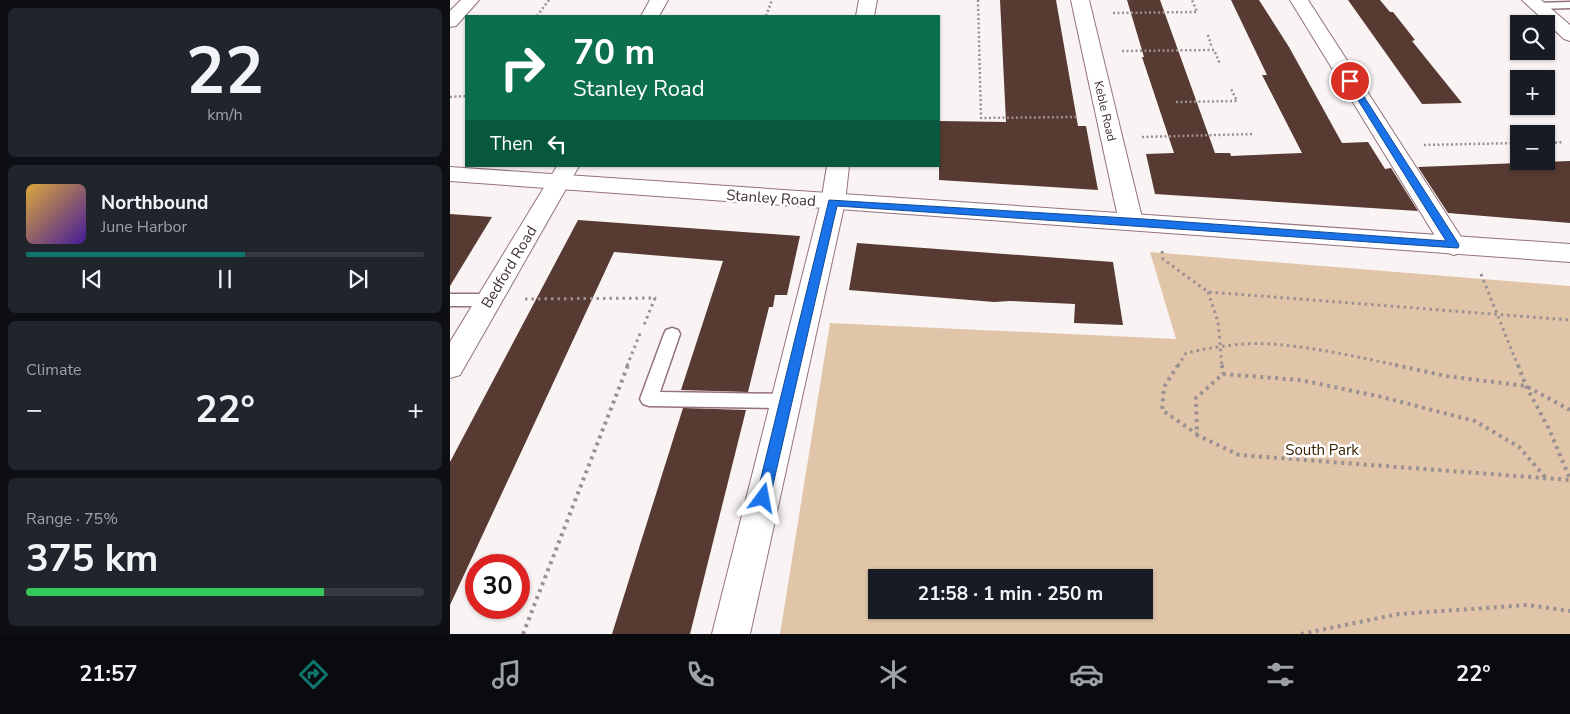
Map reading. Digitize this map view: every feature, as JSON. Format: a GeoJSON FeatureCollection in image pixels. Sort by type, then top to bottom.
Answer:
{"type":"FeatureCollection","features":[{"type":"Feature","properties":{"kind":"street"},"geometry":{"type":"LineString","coordinates":[[450,22],[470,0]]}},
{"type":"Feature","properties":{"kind":"street"},"geometry":{"type":"LineString","coordinates":[[651,15],[659,0]]}},
{"type":"Feature","properties":{"kind":"street"},"geometry":{"type":"LineString","coordinates":[[865,15],[868,0]]}},
{"type":"Feature","properties":{"kind":"street","name":"Keble Road"},"geometry":{"type":"LineString","coordinates":[[1080,0],[1131,222]]}},
{"type":"Feature","properties":{"kind":"street"},"geometry":{"type":"LineString","coordinates":[[1299,0],[1391,146],[1461,246]]}},
{"type":"Feature","properties":{"kind":"street"},"geometry":{"type":"LineString","coordinates":[[1534,3],[1570,35]]}},
{"type":"Feature","properties":{"kind":"street"},"geometry":{"type":"LineString","coordinates":[[731,634],[832,202],[838,167]]}},
{"type":"Feature","properties":{"kind":"street","name":"Stanley Road"},"geometry":{"type":"LineString","coordinates":[[450,174],[564,174],[832,202],[1570,253]]}},
{"type":"Feature","properties":{"kind":"street","name":"Bedford Road"},"geometry":{"type":"LineString","coordinates":[[450,367],[564,174]]}},
{"type":"Feature","properties":{"kind":"lane"},"geometry":{"type":"LineString","coordinates":[[1534,3],[1570,5]]}},
{"type":"Feature","properties":{"kind":"lane"},"geometry":{"type":"LineString","coordinates":[[450,300],[490,300]]}},
{"type":"Feature","properties":{"kind":"lane"},"geometry":{"type":"LineString","coordinates":[[672,334],[649,399],[786,401]]}},
{"type":"Feature","properties":{"kind":"path"},"geometry":{"type":"LineString","coordinates":[[538,15],[549,0]]}},
{"type":"Feature","properties":{"kind":"path"},"geometry":{"type":"LineString","coordinates":[[766,15],[772,0]]}},
{"type":"Feature","properties":{"kind":"path"},"geometry":{"type":"LineString","coordinates":[[978,0],[980,118],[1106,117]]}},
{"type":"Feature","properties":{"kind":"path"},"geometry":{"type":"LineString","coordinates":[[1146,12],[1197,12],[1192,0]]}},
{"type":"Feature","properties":{"kind":"path"},"geometry":{"type":"LineString","coordinates":[[1159,50],[1213,48],[1208,35]]}},
{"type":"Feature","properties":{"kind":"path"},"geometry":{"type":"LineString","coordinates":[[1091,51],[1214,50],[1220,64]]}},
{"type":"Feature","properties":{"kind":"path"},"geometry":{"type":"LineString","coordinates":[[1176,102],[1237,101],[1230,87]]}},
{"type":"Feature","properties":{"kind":"path"},"geometry":{"type":"LineString","coordinates":[[450,96],[465,96]]}},
{"type":"Feature","properties":{"kind":"path"},"geometry":{"type":"LineString","coordinates":[[1111,138],[1254,134]]}},
{"type":"Feature","properties":{"kind":"path"},"geometry":{"type":"LineString","coordinates":[[1555,142],[1564,142]]}},
{"type":"Feature","properties":{"kind":"path"},"geometry":{"type":"LineString","coordinates":[[1391,146],[1510,143]]}},
{"type":"Feature","properties":{"kind":"path"},"geometry":{"type":"LineString","coordinates":[[1157,223],[1163,259],[1208,292],[1570,320]]}},
{"type":"Feature","properties":{"kind":"path"},"geometry":{"type":"LineString","coordinates":[[1461,246],[1499,315],[1526,386],[1549,429],[1570,480],[1239,455],[1197,434],[1162,410],[1164,387],[1186,352],[1220,346],[1270,344],[1350,356],[1446,376],[1526,386],[1570,410]]}},
{"type":"Feature","properties":{"kind":"path"},"geometry":{"type":"LineString","coordinates":[[1208,292],[1218,322],[1223,374]]}},
{"type":"Feature","properties":{"kind":"path"},"geometry":{"type":"LineString","coordinates":[[490,300],[655,298],[523,634]]}},
{"type":"Feature","properties":{"kind":"path"},"geometry":{"type":"LineString","coordinates":[[1197,434],[1196,398],[1223,374],[1300,380],[1382,397],[1475,421],[1519,447],[1545,477]]}},
{"type":"Feature","properties":{"kind":"path"},"geometry":{"type":"LineString","coordinates":[[1301,634],[1399,614],[1528,605],[1570,611]]}},
{"type":"Feature","properties":{"kind":"green space","name":"South Park"},"geometry":{"type":"Polygon","coordinates":[[[1150,252],[1570,286],[1570,634],[780,634],[830,323],[1176,339],[1150,252]]]}},
{"type":"Feature","properties":{"kind":"building"},"geometry":{"type":"Polygon","coordinates":[[[1000,0],[1056,0],[1078,126],[1086,126],[1098,190],[939,180],[940,121],[1006,122],[1000,0]]]}},
{"type":"Feature","properties":{"kind":"building"},"geometry":{"type":"Polygon","coordinates":[[[1127,0],[1160,0],[1215,153],[1230,153],[1231,156],[1302,153],[1262,75],[1267,75],[1231,0],[1259,0],[1289,47],[1342,143],[1368,142],[1385,169],[1391,168],[1418,211],[1155,194],[1146,154],[1174,153],[1142,57],[1144,57],[1127,0]]]}},
{"type":"Feature","properties":{"kind":"building"},"geometry":{"type":"Polygon","coordinates":[[[1348,0],[1380,0],[1390,12],[1393,12],[1415,40],[1412,41],[1462,103],[1422,104],[1348,0]]]}},
{"type":"Feature","properties":{"kind":"building"},"geometry":{"type":"Polygon","coordinates":[[[1570,161],[1570,223],[1448,213],[1418,167],[1510,163],[1510,170],[1555,170],[1555,162],[1570,161]]]}},
{"type":"Feature","properties":{"kind":"building"},"geometry":{"type":"Polygon","coordinates":[[[450,214],[492,217],[450,286],[450,214]]]}},
{"type":"Feature","properties":{"kind":"building"},"geometry":{"type":"Polygon","coordinates":[[[578,220],[800,236],[787,295],[775,295],[773,307],[769,307],[748,392],[681,390],[723,261],[614,252],[474,554],[465,554],[465,573],[450,605],[450,462],[578,220]]]}},
{"type":"Feature","properties":{"kind":"building"},"geometry":{"type":"Polygon","coordinates":[[[857,243],[1113,262],[1123,325],[1074,323],[1075,304],[994,302],[849,290],[857,243]]]}},
{"type":"Feature","properties":{"kind":"building"},"geometry":{"type":"Polygon","coordinates":[[[683,408],[746,410],[690,634],[612,634],[683,408]]]}},
{"type":"Feature","properties":{"kind":"route"},"geometry":{"type":"LineString","coordinates":[[763,498],[832,202],[1144,222],[1454,246],[1350,81]]}}]}
